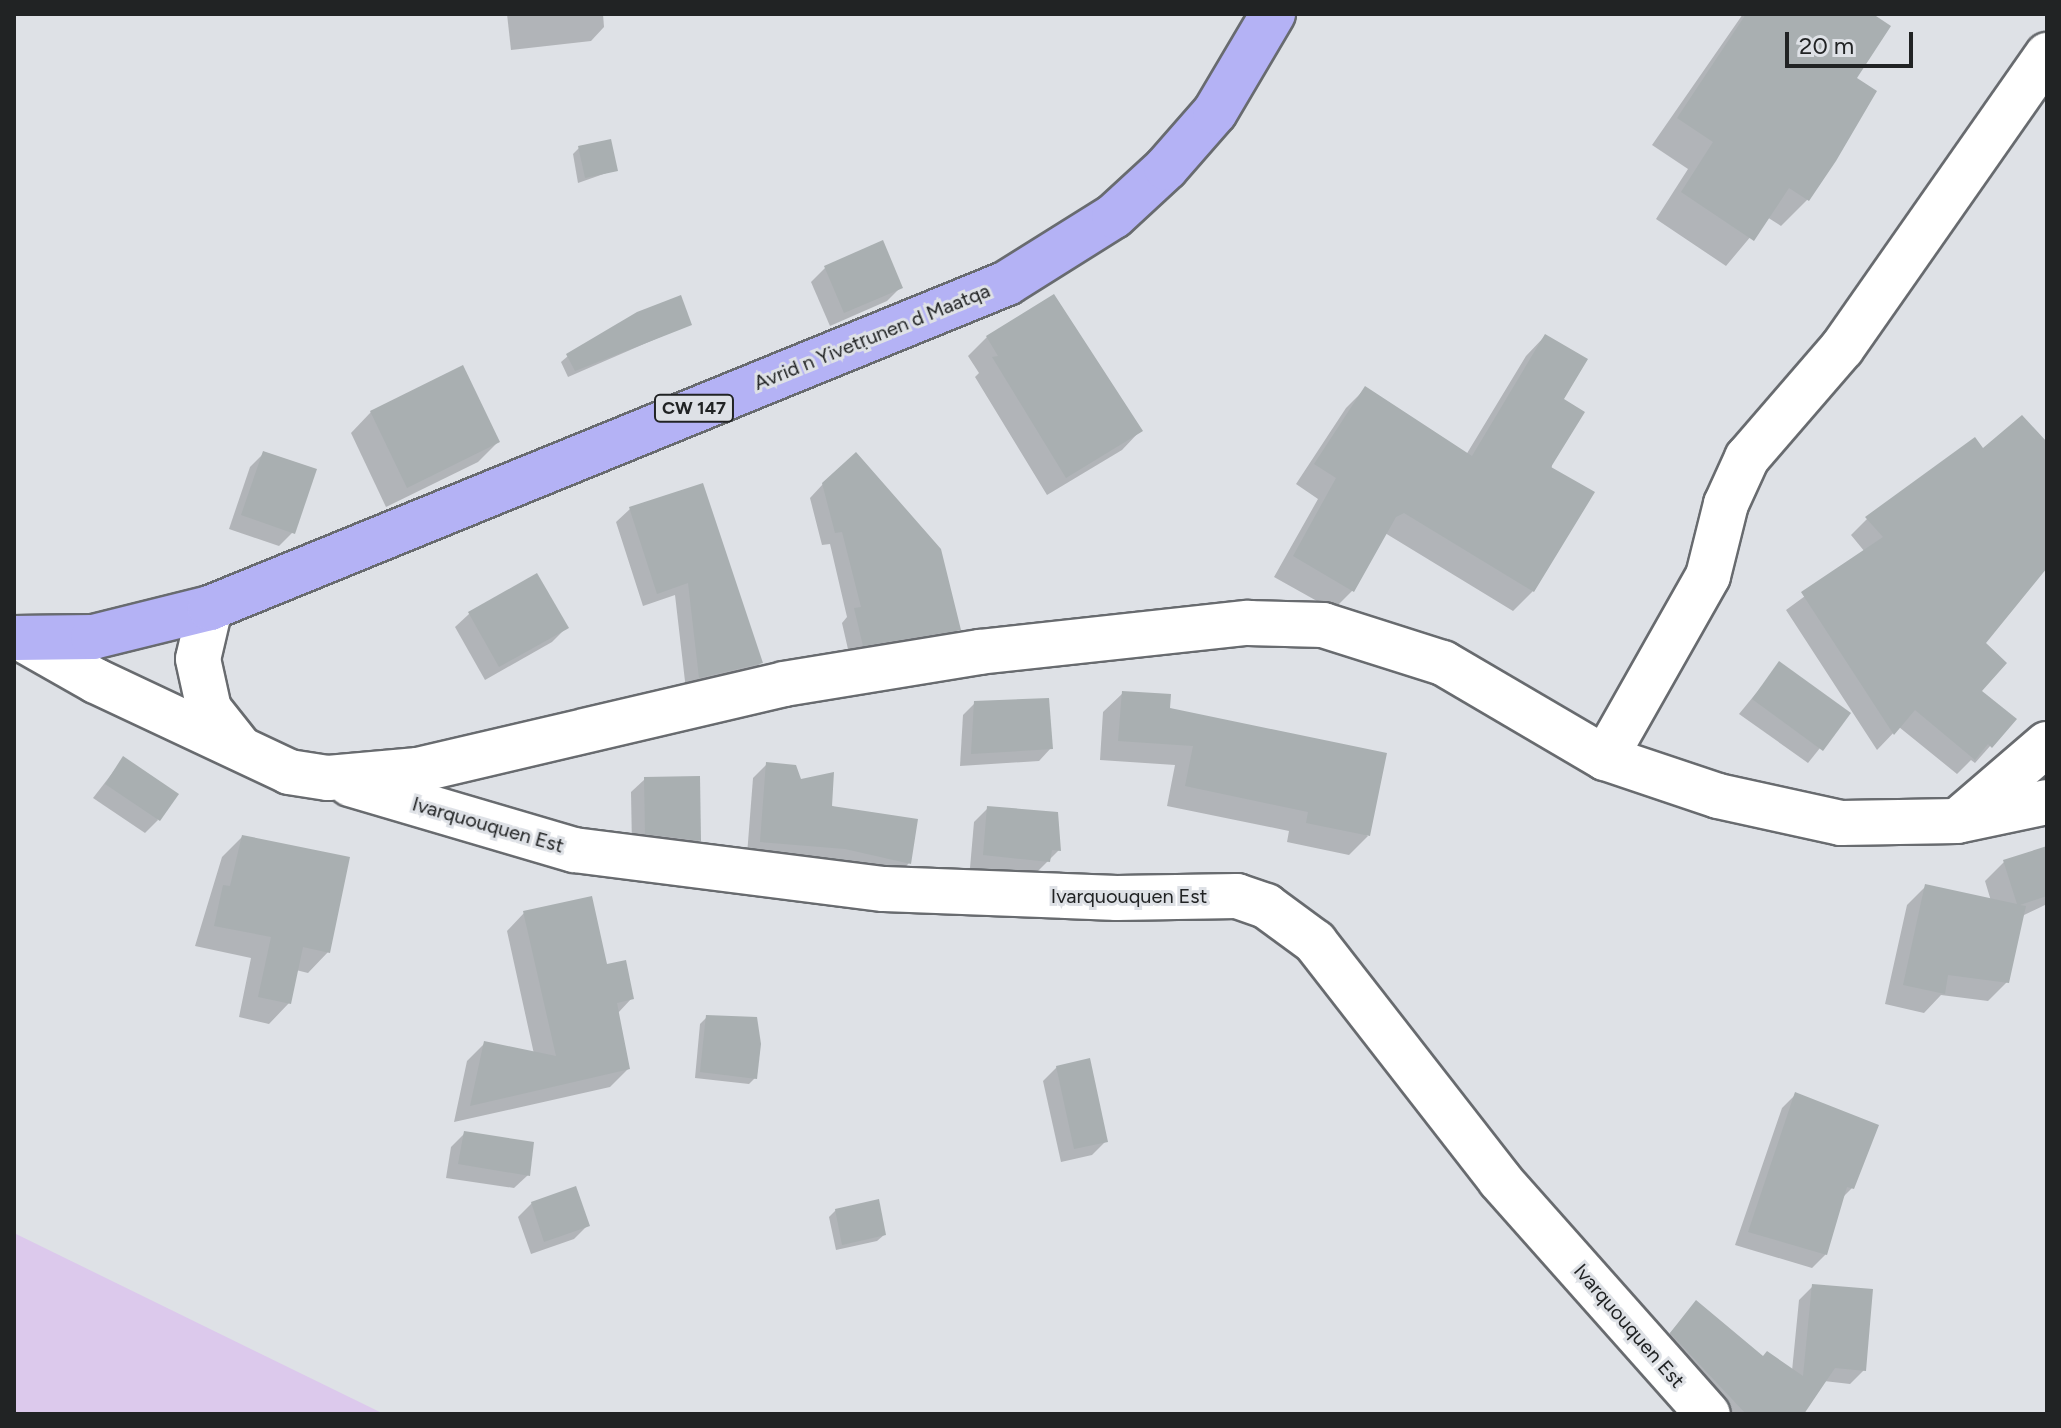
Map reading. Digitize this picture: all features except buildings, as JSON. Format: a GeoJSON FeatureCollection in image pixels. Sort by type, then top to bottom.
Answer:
{"type":"FeatureCollection","features":[{"type":"Feature","properties":{"kind":"main road","name":"Avrid n Yivetṛunen d Maatqa"},"geometry":{"type":"LineString","coordinates":[[18,638],[93,637],[210,608],[1007,283],[1114,216],[1166,168],[1215,112],[1273,14]]}},
{"type":"Feature","properties":{"kind":"street"},"geometry":{"type":"LineString","coordinates":[[1605,758],[1708,576],[1726,504],[1747,458],[1842,348],[2047,55]]}},
{"type":"Feature","properties":{"kind":"street"},"geometry":{"type":"LineString","coordinates":[[210,608],[198,659],[209,709],[242,750]]}},
{"type":"Feature","properties":{"kind":"street"},"geometry":{"type":"LineString","coordinates":[[18,638],[96,681],[289,772],[328,778],[418,770],[799,682],[979,652],[1248,623],[1323,625],[1443,663],[1605,758],[1718,796],[1841,823],[1957,821],[2047,802]]}},
{"type":"Feature","properties":{"kind":"street"},"geometry":{"type":"LineString","coordinates":[[1957,821],[2047,744]]}},
{"type":"Feature","properties":{"kind":"street","name":"Ivarquouquen Est"},"geometry":{"type":"LineString","coordinates":[[328,778],[574,850],[884,889],[1117,898],[1237,896],[1266,906],[1315,942],[1500,1180],[1708,1414]]}},
{"type":"Feature","properties":{"kind":"shaded area"},"geometry":{"type":"Polygon","coordinates":[[[14,1233],[384,1414],[14,1414],[14,1233]]]}}]}
